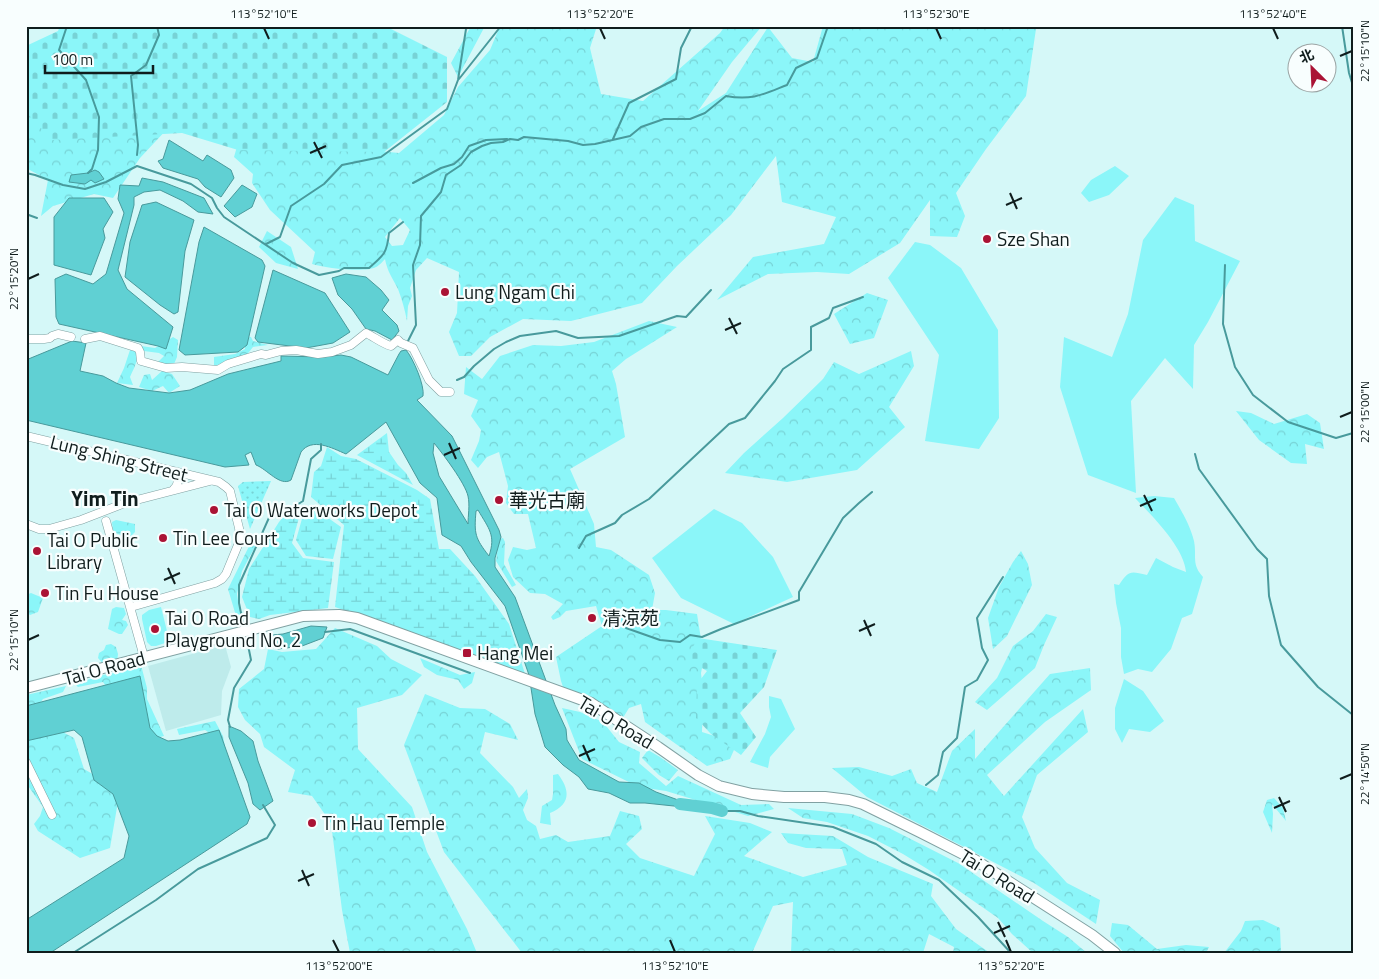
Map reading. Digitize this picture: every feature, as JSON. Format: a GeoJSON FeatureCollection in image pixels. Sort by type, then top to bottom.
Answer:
{"type":"FeatureCollection","features":[{"type":"Feature","properties":{"kind":"main road","name":"Tai O Road"},"geometry":{"type":"LineString","coordinates":[[26,688],[303,616],[339,615],[356,618],[585,701],[604,711],[698,775],[719,786],[752,794],[784,797],[832,797],[863,804],[976,860],[1092,935],[1115,953]]}},
{"type":"Feature","properties":{"kind":"street"},"geometry":{"type":"LineString","coordinates":[[85,339],[100,336],[138,348],[141,361],[166,368],[182,367],[218,370],[228,364],[281,350],[296,350],[318,354],[332,352],[351,345],[366,333],[388,346],[391,346],[398,340],[413,348],[428,380],[441,392],[450,392]]}},
{"type":"Feature","properties":{"kind":"street"},"geometry":{"type":"LineString","coordinates":[[26,338],[44,339],[58,334],[71,337]]}},
{"type":"Feature","properties":{"kind":"street","name":"Lung Shing Street"},"geometry":{"type":"LineString","coordinates":[[26,436],[212,480],[228,489],[240,532],[238,545],[222,579],[130,607]]}},
{"type":"Feature","properties":{"kind":"street"},"geometry":{"type":"LineString","coordinates":[[168,470],[178,478],[178,484],[174,490]]}},
{"type":"Feature","properties":{"kind":"street","name":"Lung Shing Street"},"geometry":{"type":"LineString","coordinates":[[26,524],[39,529],[49,529],[80,520],[125,503],[212,480]]}},
{"type":"Feature","properties":{"kind":"street"},"geometry":{"type":"LineString","coordinates":[[106,521],[144,657]]}},
{"type":"Feature","properties":{"kind":"street"},"geometry":{"type":"LineString","coordinates":[[26,762],[52,814]]}},
{"type":"Feature","properties":{"kind":"shaded area"},"geometry":{"type":"Polygon","coordinates":[[[169,140],[203,161],[207,155],[231,170],[234,178],[221,197],[205,187],[198,179],[163,168],[158,161],[163,159],[169,140]]]}},
{"type":"Feature","properties":{"kind":"shaded area"},"geometry":{"type":"Polygon","coordinates":[[[95,170],[104,179],[95,183],[91,180],[85,184],[69,182],[71,175],[88,173],[95,170]]]}},
{"type":"Feature","properties":{"kind":"shaded area"},"geometry":{"type":"Polygon","coordinates":[[[142,178],[163,182],[204,198],[213,214],[198,212],[183,201],[160,190],[144,192],[134,197],[134,205],[118,270],[127,289],[173,327],[166,349],[59,324],[56,317],[55,279],[66,274],[93,284],[106,274],[124,213],[118,199],[120,185],[139,186],[142,178]]]}},
{"type":"Feature","properties":{"kind":"shaded area"},"geometry":{"type":"Polygon","coordinates":[[[242,185],[257,194],[252,207],[235,217],[224,206],[242,185]]]}},
{"type":"Feature","properties":{"kind":"shaded area"},"geometry":{"type":"Polygon","coordinates":[[[69,198],[104,198],[113,212],[103,229],[105,238],[91,275],[54,265],[54,217],[69,198]]]}},
{"type":"Feature","properties":{"kind":"shaded area"},"geometry":{"type":"Polygon","coordinates":[[[156,202],[194,220],[185,251],[178,312],[174,314],[125,277],[130,242],[142,205],[156,202]]]}},
{"type":"Feature","properties":{"kind":"shaded area"},"geometry":{"type":"Polygon","coordinates":[[[204,227],[262,260],[265,266],[247,345],[238,352],[185,355],[179,350],[199,242],[204,227]]]}},
{"type":"Feature","properties":{"kind":"shaded area"},"geometry":{"type":"Polygon","coordinates":[[[273,270],[325,293],[350,332],[333,343],[306,348],[258,342],[255,338],[273,270]]]}},
{"type":"Feature","properties":{"kind":"shaded area"},"geometry":{"type":"Polygon","coordinates":[[[346,274],[366,277],[389,300],[382,310],[397,325],[399,331],[392,340],[375,331],[366,329],[352,309],[338,295],[332,278],[346,274]]]}},
{"type":"Feature","properties":{"kind":"shaded area"},"geometry":{"type":"Polygon","coordinates":[[[72,341],[86,343],[80,371],[103,376],[129,388],[169,393],[190,390],[228,374],[281,361],[281,356],[323,357],[341,355],[351,357],[388,375],[401,351],[406,350],[415,365],[422,386],[423,396],[417,400],[452,436],[499,530],[501,537],[495,558],[495,567],[515,597],[555,705],[566,729],[567,740],[579,760],[619,782],[639,783],[656,792],[681,801],[699,803],[693,808],[630,803],[609,793],[588,789],[579,777],[563,765],[545,747],[535,714],[529,675],[505,606],[461,546],[442,535],[437,498],[420,483],[386,422],[346,454],[316,444],[306,448],[301,452],[291,480],[287,482],[278,479],[256,465],[251,452],[245,455],[249,465],[225,467],[26,420],[26,360],[72,341]],[[434,443],[433,453],[439,476],[468,524],[469,503],[466,490],[434,443]],[[478,510],[476,511],[475,519],[476,531],[481,545],[489,556],[492,543],[490,532],[478,510]]]}},
{"type":"Feature","properties":{"kind":"shaded area"},"geometry":{"type":"Polygon","coordinates":[[[311,626],[327,627],[323,638],[302,646],[278,649],[271,645],[272,635],[311,626]]]}},
{"type":"Feature","properties":{"kind":"shaded area"},"geometry":{"type":"Polygon","coordinates":[[[225,645],[231,667],[222,691],[221,715],[166,731],[148,666],[225,645]]]}},
{"type":"Feature","properties":{"kind":"shaded area"},"geometry":{"type":"Polygon","coordinates":[[[140,676],[150,728],[157,736],[168,741],[180,740],[219,730],[250,817],[247,824],[50,953],[26,953],[26,920],[124,858],[129,836],[113,794],[94,780],[82,737],[74,730],[26,741],[26,706],[140,676]]]}},
{"type":"Feature","properties":{"kind":"shaded area"},"geometry":{"type":"Polygon","coordinates":[[[229,726],[241,731],[253,741],[258,761],[273,801],[260,810],[253,804],[248,783],[229,737],[229,726]]]}},
{"type":"Feature","properties":{"kind":"green space"},"geometry":{"type":"Polygon","coordinates":[[[60,26],[385,26],[447,57],[447,102],[384,152],[238,150],[182,133],[52,140],[26,112],[26,46],[58,31],[60,26]]]}},
{"type":"Feature","properties":{"kind":"green space"},"geometry":{"type":"Polygon","coordinates":[[[471,26],[485,26],[458,77],[451,63],[471,26]]]}},
{"type":"Feature","properties":{"kind":"green space"},"geometry":{"type":"Polygon","coordinates":[[[500,26],[597,26],[590,48],[601,94],[643,101],[720,33],[725,26],[762,26],[732,62],[698,111],[726,93],[768,27],[792,58],[813,62],[823,26],[1034,26],[1036,29],[1026,96],[956,193],[965,216],[957,237],[930,236],[930,200],[900,243],[849,274],[817,272],[768,274],[717,300],[753,257],[824,244],[836,217],[782,202],[776,156],[731,215],[677,266],[642,303],[571,321],[523,319],[490,337],[471,356],[459,356],[449,332],[457,313],[459,272],[427,258],[416,270],[410,288],[412,296],[408,306],[407,321],[398,289],[385,259],[371,269],[363,270],[312,264],[315,252],[270,210],[252,183],[253,174],[234,157],[242,129],[286,142],[399,153],[444,115],[458,87],[490,50],[500,26]],[[400,218],[385,237],[392,246],[403,245],[410,230],[400,218]]]}},
{"type":"Feature","properties":{"kind":"green space"},"geometry":{"type":"Polygon","coordinates":[[[26,88],[184,111],[140,158],[113,198],[94,194],[53,206],[41,216],[48,180],[26,168],[26,88]]]}},
{"type":"Feature","properties":{"kind":"green space"},"geometry":{"type":"Polygon","coordinates":[[[1115,166],[1129,176],[1109,195],[1089,202],[1081,193],[1091,180],[1115,166]]]}},
{"type":"Feature","properties":{"kind":"green space"},"geometry":{"type":"Polygon","coordinates":[[[1175,197],[1194,205],[1195,241],[1240,261],[1194,345],[1193,389],[1165,358],[1131,401],[1136,493],[1088,475],[1060,387],[1064,337],[1112,357],[1128,314],[1143,240],[1175,197]]]}},
{"type":"Feature","properties":{"kind":"green space"},"geometry":{"type":"Polygon","coordinates":[[[267,231],[291,247],[298,269],[276,263],[259,247],[267,231]]]}},
{"type":"Feature","properties":{"kind":"green space"},"geometry":{"type":"Polygon","coordinates":[[[915,242],[930,245],[961,268],[998,330],[999,418],[979,449],[925,441],[939,355],[888,278],[915,242]]]}},
{"type":"Feature","properties":{"kind":"green space"},"geometry":{"type":"Polygon","coordinates":[[[867,293],[888,300],[874,338],[850,344],[834,314],[867,293]]]}},
{"type":"Feature","properties":{"kind":"green space"},"geometry":{"type":"Polygon","coordinates":[[[649,321],[677,327],[626,359],[612,371],[625,437],[570,469],[594,524],[596,547],[611,550],[649,575],[655,593],[652,610],[697,614],[704,658],[701,673],[703,691],[702,732],[737,743],[730,759],[707,766],[645,722],[641,704],[629,708],[621,721],[564,690],[556,657],[602,626],[596,606],[566,611],[560,617],[553,620],[551,617],[563,604],[545,594],[530,593],[513,577],[508,560],[513,547],[527,550],[536,548],[528,514],[514,514],[506,503],[508,486],[499,452],[487,457],[478,468],[471,460],[479,441],[481,430],[471,416],[478,400],[464,394],[466,367],[482,379],[500,356],[533,345],[561,346],[594,342],[649,321]]]}},
{"type":"Feature","properties":{"kind":"green space"},"geometry":{"type":"Polygon","coordinates":[[[245,336],[251,337],[253,341],[268,345],[253,347],[245,357],[214,366],[214,357],[235,354],[245,349],[245,336]]]}},
{"type":"Feature","properties":{"kind":"green space"},"geometry":{"type":"Polygon","coordinates":[[[173,337],[178,340],[177,357],[174,364],[164,369],[158,362],[164,356],[159,353],[144,351],[141,346],[155,348],[173,337]]]}},
{"type":"Feature","properties":{"kind":"green space"},"geometry":{"type":"Polygon","coordinates":[[[130,350],[137,352],[136,362],[130,377],[133,385],[117,383],[124,368],[130,350]]]}},
{"type":"Feature","properties":{"kind":"green space"},"geometry":{"type":"Polygon","coordinates":[[[911,351],[914,366],[889,407],[905,427],[857,470],[787,482],[725,473],[823,379],[834,362],[859,374],[911,351]]]}},
{"type":"Feature","properties":{"kind":"green space"},"geometry":{"type":"Polygon","coordinates":[[[162,371],[172,374],[180,386],[169,393],[163,386],[152,391],[139,387],[144,375],[150,374],[152,380],[162,371]]]}},
{"type":"Feature","properties":{"kind":"green space"},"geometry":{"type":"Polygon","coordinates":[[[1236,411],[1251,413],[1274,424],[1307,414],[1320,423],[1324,449],[1305,444],[1307,464],[1291,463],[1259,440],[1236,411]]]}},
{"type":"Feature","properties":{"kind":"green space"},"geometry":{"type":"Polygon","coordinates":[[[387,433],[389,452],[413,485],[357,455],[387,433]]]}},
{"type":"Feature","properties":{"kind":"green space"},"geometry":{"type":"Polygon","coordinates":[[[327,447],[341,456],[356,459],[417,490],[430,499],[439,549],[450,549],[475,576],[509,624],[526,677],[458,649],[423,639],[335,607],[344,525],[311,497],[314,472],[321,466],[327,447]]]}},
{"type":"Feature","properties":{"kind":"green space"},"geometry":{"type":"Polygon","coordinates":[[[271,481],[250,529],[238,486],[243,482],[271,481]]]}},
{"type":"Feature","properties":{"kind":"green space"},"geometry":{"type":"Polygon","coordinates":[[[1154,496],[1174,498],[1186,519],[1194,541],[1197,568],[1203,577],[1192,614],[1182,618],[1171,649],[1152,672],[1138,669],[1124,674],[1121,657],[1121,628],[1114,584],[1119,585],[1130,573],[1147,575],[1156,558],[1186,572],[1180,552],[1166,532],[1135,498],[1154,496]]]}},
{"type":"Feature","properties":{"kind":"green space"},"geometry":{"type":"Polygon","coordinates":[[[305,508],[314,508],[341,527],[333,559],[306,556],[296,540],[305,508]]]}},
{"type":"Feature","properties":{"kind":"green space"},"geometry":{"type":"Polygon","coordinates":[[[714,509],[742,523],[773,557],[793,597],[734,624],[681,598],[652,558],[714,509]]]}},
{"type":"Feature","properties":{"kind":"green space"},"geometry":{"type":"Polygon","coordinates":[[[298,510],[300,514],[292,543],[303,558],[334,562],[328,608],[270,615],[259,619],[250,617],[242,597],[249,569],[279,522],[285,515],[298,510]]]}},
{"type":"Feature","properties":{"kind":"green space"},"geometry":{"type":"Polygon","coordinates":[[[116,520],[135,524],[135,532],[129,538],[113,532],[112,522],[116,520]]]}},
{"type":"Feature","properties":{"kind":"green space"},"geometry":{"type":"Polygon","coordinates":[[[258,533],[255,547],[242,571],[237,594],[239,608],[250,623],[239,626],[228,589],[255,534],[258,533]]]}},
{"type":"Feature","properties":{"kind":"green space"},"geometry":{"type":"Polygon","coordinates":[[[503,538],[505,542],[504,564],[516,585],[512,587],[496,561],[499,539],[503,538]]]}},
{"type":"Feature","properties":{"kind":"green space"},"geometry":{"type":"Polygon","coordinates":[[[1021,551],[1028,564],[1032,585],[1007,636],[993,649],[988,618],[999,587],[1021,551]]]}},
{"type":"Feature","properties":{"kind":"green space"},"geometry":{"type":"Polygon","coordinates":[[[31,593],[43,598],[38,612],[30,615],[26,612],[26,595],[31,593]]]}},
{"type":"Feature","properties":{"kind":"green space"},"geometry":{"type":"Polygon","coordinates":[[[116,607],[124,608],[126,614],[122,620],[126,621],[128,625],[122,634],[108,629],[112,609],[116,607]]]}},
{"type":"Feature","properties":{"kind":"green space","name":"Tai O Road Playground No. 2"},"geometry":{"type":"Polygon","coordinates":[[[161,607],[169,639],[168,642],[151,646],[147,642],[142,615],[149,610],[161,607]]]}},
{"type":"Feature","properties":{"kind":"green space"},"geometry":{"type":"Polygon","coordinates":[[[1046,614],[1057,617],[1035,668],[987,710],[975,702],[997,678],[1013,646],[1033,631],[1046,614]]]}},
{"type":"Feature","properties":{"kind":"green space"},"geometry":{"type":"Polygon","coordinates":[[[335,628],[377,646],[391,659],[422,675],[402,695],[357,708],[358,749],[412,807],[427,852],[467,929],[477,953],[350,953],[342,910],[331,823],[312,796],[288,792],[295,770],[264,747],[260,734],[245,720],[238,707],[239,689],[264,669],[268,649],[282,652],[316,649],[335,628]]]}},
{"type":"Feature","properties":{"kind":"green space"},"geometry":{"type":"Polygon","coordinates":[[[698,638],[777,650],[764,687],[740,713],[756,737],[741,755],[711,734],[696,718],[697,684],[707,671],[686,659],[698,638]]]}},
{"type":"Feature","properties":{"kind":"green space"},"geometry":{"type":"Polygon","coordinates":[[[111,644],[116,647],[118,654],[117,662],[104,665],[98,658],[99,653],[104,650],[106,645],[111,644]]]}},
{"type":"Feature","properties":{"kind":"green space"},"geometry":{"type":"Polygon","coordinates":[[[420,658],[460,675],[475,672],[472,683],[464,689],[458,680],[437,675],[424,667],[420,658]]]}},
{"type":"Feature","properties":{"kind":"green space"},"geometry":{"type":"Polygon","coordinates":[[[141,665],[147,688],[147,699],[164,736],[156,738],[103,682],[78,687],[75,684],[141,665]]]}},
{"type":"Feature","properties":{"kind":"green space"},"geometry":{"type":"Polygon","coordinates":[[[1090,668],[1091,690],[1045,722],[987,775],[1004,796],[1083,709],[1088,732],[1037,775],[1022,817],[1035,848],[1067,883],[1100,900],[1096,924],[1034,883],[867,797],[832,768],[859,767],[892,776],[911,769],[917,783],[937,792],[952,751],[975,729],[975,759],[1050,674],[1090,668]]]}},
{"type":"Feature","properties":{"kind":"green space"},"geometry":{"type":"Polygon","coordinates":[[[1124,679],[1143,691],[1164,721],[1150,732],[1129,729],[1122,743],[1115,729],[1115,708],[1124,679]]]}},
{"type":"Feature","properties":{"kind":"green space"},"geometry":{"type":"Polygon","coordinates":[[[66,686],[63,692],[43,699],[34,711],[26,707],[26,695],[66,686]]]}},
{"type":"Feature","properties":{"kind":"green space"},"geometry":{"type":"Polygon","coordinates":[[[425,694],[460,708],[485,709],[510,724],[518,740],[485,732],[480,753],[513,787],[519,798],[527,789],[528,798],[523,810],[527,820],[536,826],[540,839],[556,835],[568,842],[610,836],[620,811],[639,816],[642,829],[626,844],[640,858],[694,876],[715,834],[705,816],[750,823],[772,832],[744,856],[803,877],[847,865],[842,849],[806,848],[788,843],[781,833],[833,836],[868,857],[933,884],[931,896],[956,929],[990,953],[953,953],[954,947],[929,934],[923,953],[791,953],[793,902],[773,906],[752,953],[522,953],[444,852],[404,745],[425,694]]]}},
{"type":"Feature","properties":{"kind":"green space"},"geometry":{"type":"Polygon","coordinates":[[[769,696],[781,699],[795,729],[770,757],[768,768],[750,762],[765,734],[771,717],[769,696]]]}},
{"type":"Feature","properties":{"kind":"green space"},"geometry":{"type":"Polygon","coordinates":[[[562,708],[580,712],[603,722],[619,742],[640,752],[639,763],[666,786],[678,776],[741,805],[769,804],[774,809],[748,816],[666,791],[639,787],[582,759],[562,708]]]}},
{"type":"Feature","properties":{"kind":"green space"},"geometry":{"type":"Polygon","coordinates":[[[215,721],[223,736],[227,757],[217,738],[205,730],[179,735],[177,729],[215,721]]]}},
{"type":"Feature","properties":{"kind":"green space"},"geometry":{"type":"Polygon","coordinates":[[[51,726],[74,738],[84,769],[120,790],[110,848],[80,858],[38,831],[34,824],[40,816],[43,807],[26,783],[26,733],[51,726]]]}},
{"type":"Feature","properties":{"kind":"green space"},"geometry":{"type":"Polygon","coordinates":[[[648,750],[678,770],[669,781],[659,775],[642,758],[648,750]]]}},
{"type":"Feature","properties":{"kind":"green space"},"geometry":{"type":"Polygon","coordinates":[[[558,774],[565,786],[565,802],[557,810],[550,813],[551,825],[540,823],[542,806],[552,800],[553,775],[558,774]]]}},
{"type":"Feature","properties":{"kind":"green space"},"geometry":{"type":"Polygon","coordinates":[[[1274,798],[1283,808],[1286,821],[1272,804],[1272,833],[1263,812],[1267,800],[1274,798]]]}},
{"type":"Feature","properties":{"kind":"green space"},"geometry":{"type":"Polygon","coordinates":[[[788,808],[852,814],[889,828],[958,863],[1068,937],[1087,953],[1033,953],[998,918],[903,854],[868,836],[827,822],[803,818],[788,808]]]}},
{"type":"Feature","properties":{"kind":"green space"},"geometry":{"type":"Polygon","coordinates":[[[1263,920],[1280,928],[1281,953],[1224,953],[1241,931],[1245,921],[1263,920]]]}},
{"type":"Feature","properties":{"kind":"green space"},"geometry":{"type":"Polygon","coordinates":[[[1112,923],[1128,925],[1157,949],[1186,945],[1209,947],[1206,953],[1124,953],[1110,936],[1112,923]]]}},
{"type":"Feature","properties":{"kind":"waterway"},"geometry":{"type":"LineString","coordinates":[[67,26],[59,50],[86,80],[99,117],[98,150],[92,169],[88,173]]}},
{"type":"Feature","properties":{"kind":"waterway"},"geometry":{"type":"LineString","coordinates":[[137,155],[138,145],[131,76],[146,65],[159,35],[157,26]]}},
{"type":"Feature","properties":{"kind":"waterway"},"geometry":{"type":"LineString","coordinates":[[266,244],[280,237],[291,206],[324,184],[342,165],[381,157],[447,109],[458,80],[466,29],[469,26]]}},
{"type":"Feature","properties":{"kind":"waterway"},"geometry":{"type":"LineString","coordinates":[[459,79],[501,26]]}},
{"type":"Feature","properties":{"kind":"waterway"},"geometry":{"type":"LineString","coordinates":[[613,139],[629,103],[676,79],[681,48],[692,26]]}},
{"type":"Feature","properties":{"kind":"waterway"},"geometry":{"type":"LineString","coordinates":[[407,343],[416,325],[413,265],[420,245],[421,216],[441,192],[446,175],[461,165],[471,152],[491,143],[510,139],[518,140],[524,137],[568,141],[583,145],[595,144],[630,136],[641,127],[664,119],[690,119],[705,113],[726,96],[743,98],[764,94],[787,85],[796,68],[817,58],[828,26]]}},
{"type":"Feature","properties":{"kind":"waterway"},"geometry":{"type":"LineString","coordinates":[[1342,26],[1349,73],[1353,86]]}},
{"type":"Feature","properties":{"kind":"waterway"},"geometry":{"type":"LineString","coordinates":[[413,183],[441,168],[454,164],[462,157],[469,146],[486,140],[507,139]]}},
{"type":"Feature","properties":{"kind":"waterway"},"geometry":{"type":"LineString","coordinates":[[26,173],[63,185],[85,189],[106,182],[137,166],[191,184],[212,198],[224,217],[293,263],[319,275],[339,271],[344,268],[369,268],[384,253],[389,233],[403,222]]}},
{"type":"Feature","properties":{"kind":"waterway"},"geometry":{"type":"LineString","coordinates":[[26,214],[37,218]]}},
{"type":"Feature","properties":{"kind":"waterway"},"geometry":{"type":"LineString","coordinates":[[1225,265],[1223,324],[1235,367],[1253,395],[1288,422],[1336,438],[1353,433]]}},
{"type":"Feature","properties":{"kind":"waterway"},"geometry":{"type":"LineString","coordinates":[[457,380],[464,377],[494,349],[520,336],[556,331],[578,338],[619,336],[677,316],[686,317],[711,290]]}},
{"type":"Feature","properties":{"kind":"waterway"},"geometry":{"type":"LineString","coordinates":[[579,548],[586,536],[615,523],[622,515],[649,499],[729,424],[745,418],[783,369],[811,350],[811,327],[829,318],[833,308],[863,297]]}},
{"type":"Feature","properties":{"kind":"waterway"},"geometry":{"type":"LineString","coordinates":[[244,628],[239,603],[239,585],[272,511],[284,513],[303,501],[311,459],[321,450],[321,444]]}},
{"type":"Feature","properties":{"kind":"waterway"},"geometry":{"type":"LineString","coordinates":[[1195,454],[1199,469],[1257,549],[1267,559],[1269,596],[1281,645],[1318,687],[1353,715]]}},
{"type":"Feature","properties":{"kind":"waterway"},"geometry":{"type":"LineString","coordinates":[[626,628],[660,640],[680,642],[690,635],[702,637],[799,600],[799,592],[843,518],[872,492]]}},
{"type":"Feature","properties":{"kind":"waterway"},"geometry":{"type":"LineString","coordinates":[[926,785],[938,775],[943,752],[957,738],[965,687],[977,680],[988,660],[982,648],[977,618],[1003,577]]}},
{"type":"Feature","properties":{"kind":"waterway"},"geometry":{"type":"LineString","coordinates":[[325,632],[350,629],[470,673]]}},
{"type":"Feature","properties":{"kind":"waterway"},"geometry":{"type":"LineString","coordinates":[[230,727],[228,720],[234,688],[251,660],[246,635]]}},
{"type":"Feature","properties":{"kind":"waterway"},"geometry":{"type":"LineString","coordinates":[[680,804],[722,811]]}},
{"type":"Feature","properties":{"kind":"waterway"},"geometry":{"type":"LineString","coordinates":[[73,953],[156,900],[198,869],[267,838],[275,825],[263,805]]}},
{"type":"Feature","properties":{"kind":"waterway"},"geometry":{"type":"LineString","coordinates":[[722,811],[740,811],[758,816],[833,827],[876,844],[902,862],[939,880],[978,917],[1011,953]]}},
{"type":"Feature","properties":{"kind":"place","name":"Sze Shan"},"geometry":{"type":"Point","coordinates":[987,239]}},
{"type":"Feature","properties":{"kind":"place","name":"Lung Ngam Chi"},"geometry":{"type":"Point","coordinates":[445,292]}},
{"type":"Feature","properties":{"kind":"place","name":"華光古廟"},"geometry":{"type":"Point","coordinates":[499,500]}},
{"type":"Feature","properties":{"kind":"place","name":"Tai O Waterworks Depot"},"geometry":{"type":"Point","coordinates":[214,510]}},
{"type":"Feature","properties":{"kind":"place","name":"Tin Lee Court"},"geometry":{"type":"Point","coordinates":[163,538]}},
{"type":"Feature","properties":{"kind":"place","name":"Tai O Public Library"},"geometry":{"type":"Point","coordinates":[37,551]}},
{"type":"Feature","properties":{"kind":"place","name":"Tin Fu House"},"geometry":{"type":"Point","coordinates":[45,593]}},
{"type":"Feature","properties":{"kind":"place","name":"清涼苑"},"geometry":{"type":"Point","coordinates":[592,618]}},
{"type":"Feature","properties":{"kind":"place","name":"Tai O Road Playground No. 2"},"geometry":{"type":"Point","coordinates":[155,629]}},
{"type":"Feature","properties":{"kind":"place","name":"Hang Mei"},"geometry":{"type":"Point","coordinates":[467,653]}},
{"type":"Feature","properties":{"kind":"place","name":"Tin Hau Temple"},"geometry":{"type":"Point","coordinates":[312,823]}},
{"type":"Feature","properties":{"kind":"district","name":"Yim Tin"},"geometry":{"type":"Point","coordinates":[105,499]}}]}
